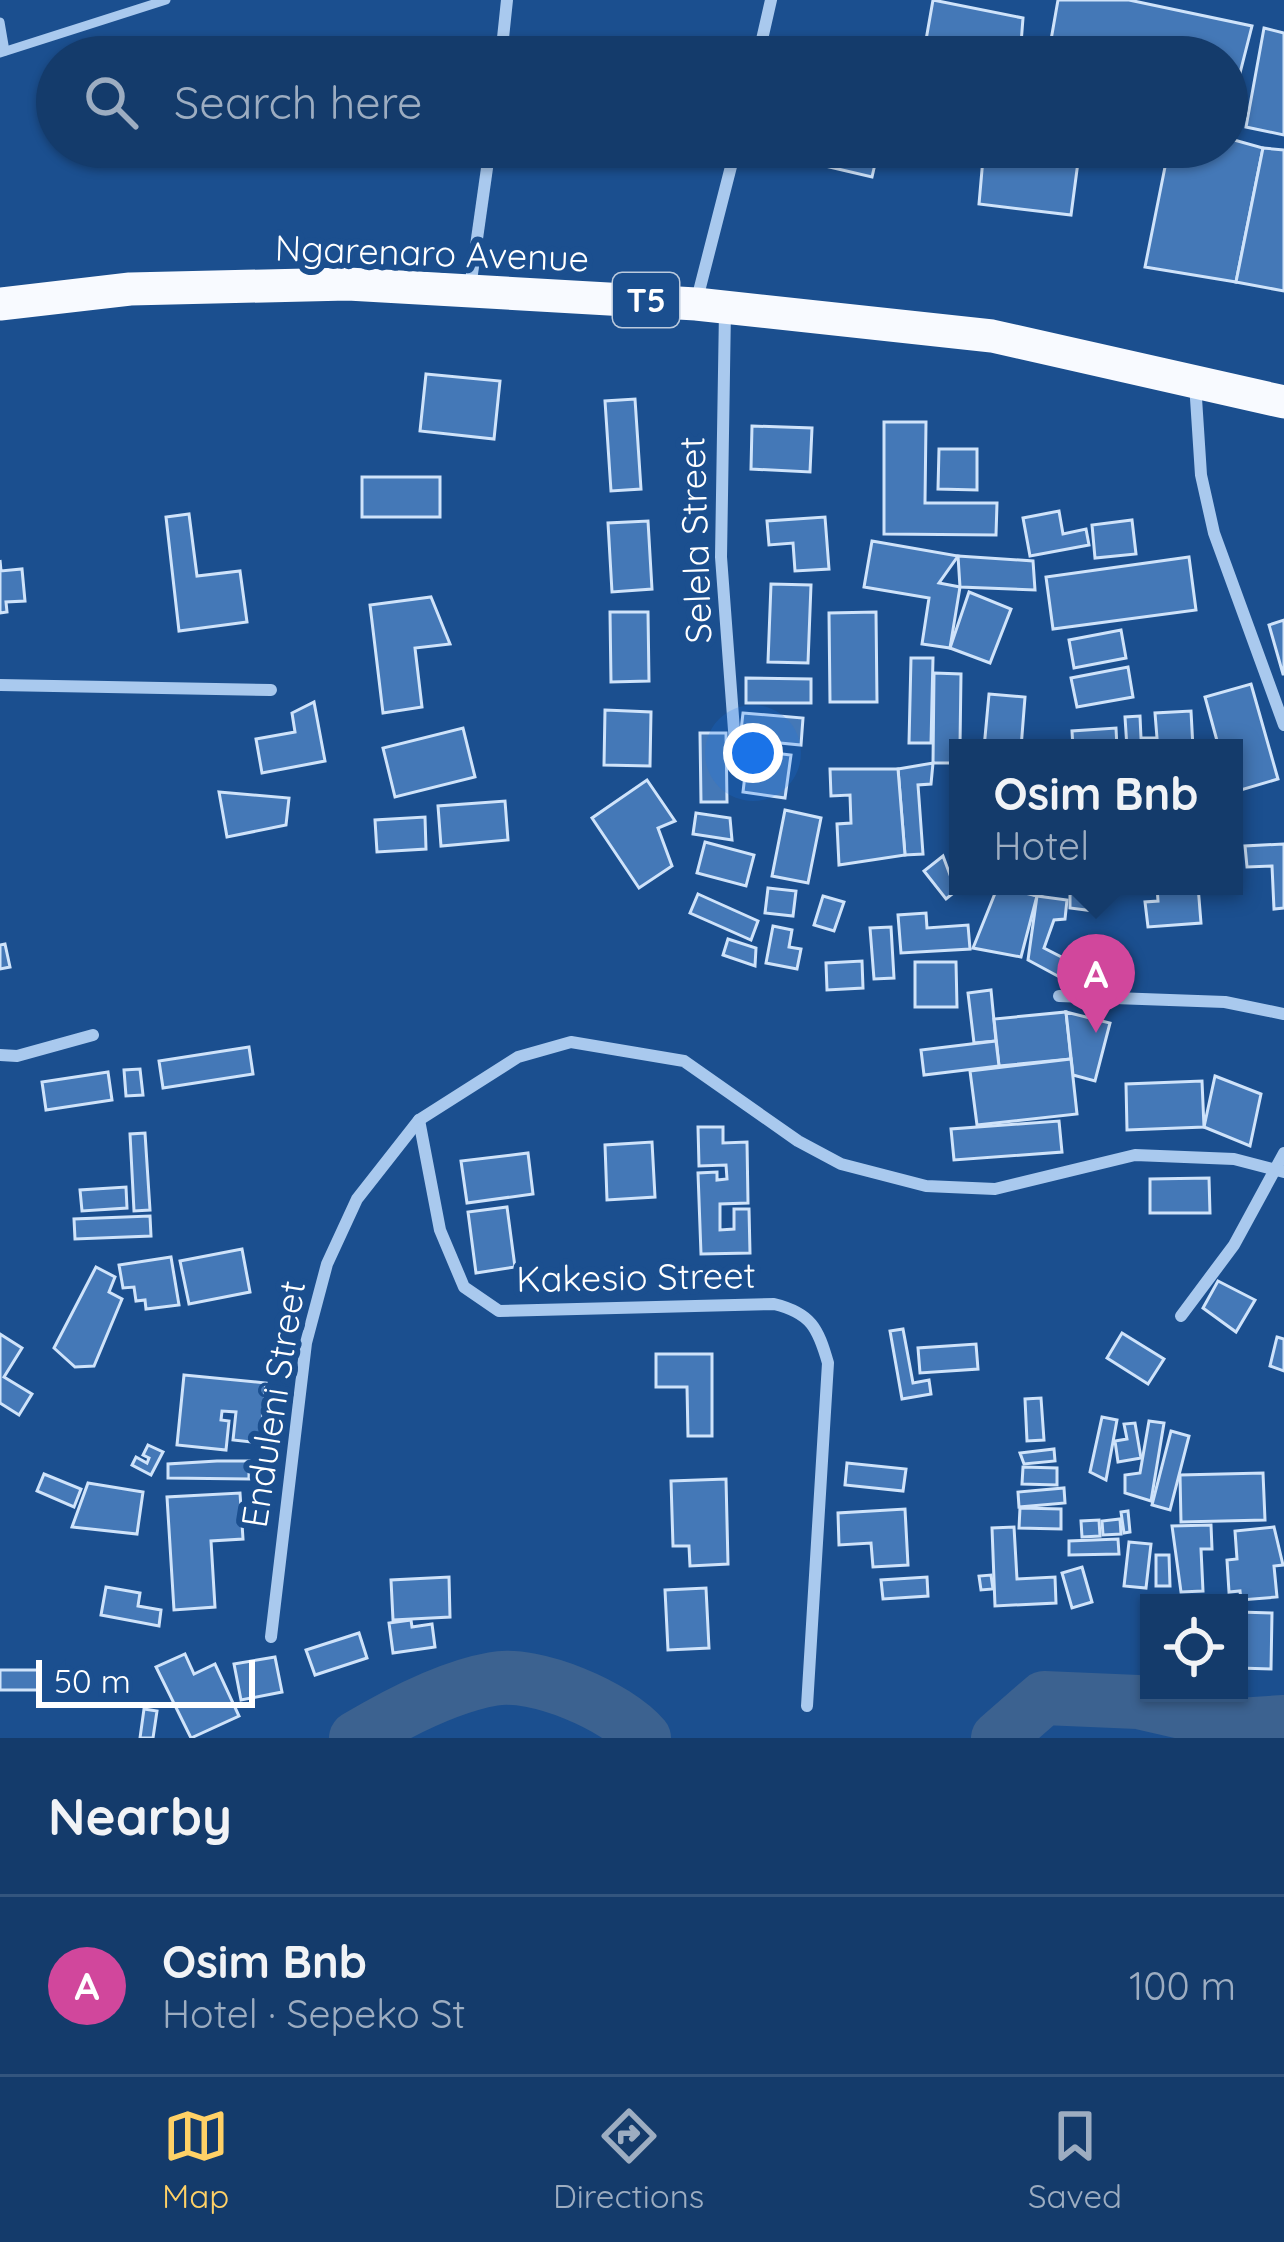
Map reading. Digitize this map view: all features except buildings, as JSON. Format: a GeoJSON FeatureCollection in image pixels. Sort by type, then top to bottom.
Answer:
{"type":"FeatureCollection","features":[{"type":"Feature","properties":{"kind":"highway","name":"Ngarenaro Avenue"},"geometry":{"type":"LineString","coordinates":[[0,304],[130,289],[348,284],[711,306],[992,335],[1284,402]]}},
{"type":"Feature","properties":{"kind":"street"},"geometry":{"type":"LineString","coordinates":[[503,36],[507,0]]}},
{"type":"Feature","properties":{"kind":"street"},"geometry":{"type":"LineString","coordinates":[[763,36],[771,0]]}},
{"type":"Feature","properties":{"kind":"street"},"geometry":{"type":"LineString","coordinates":[[470,289],[487,168]]}},
{"type":"Feature","properties":{"kind":"street","name":"Selela Street"},"geometry":{"type":"LineString","coordinates":[[733,168],[711,306],[721,557],[737,770]]}},
{"type":"Feature","properties":{"kind":"street"},"geometry":{"type":"LineString","coordinates":[[1195,382],[1201,475],[1214,533],[1284,725]]}},
{"type":"Feature","properties":{"kind":"street"},"geometry":{"type":"LineString","coordinates":[[0,685],[271,690]]}},
{"type":"Feature","properties":{"kind":"street"},"geometry":{"type":"LineString","coordinates":[[1060,996],[1225,1002],[1284,1014]]}},
{"type":"Feature","properties":{"kind":"street"},"geometry":{"type":"LineString","coordinates":[[0,1055],[93,1035]]}},
{"type":"Feature","properties":{"kind":"street","name":"Enduleni Street"},"geometry":{"type":"LineString","coordinates":[[271,1637],[307,1343],[327,1264],[357,1199],[419,1120],[518,1057],[571,1042],[684,1061],[798,1142],[842,1163],[926,1186],[995,1189],[1135,1155],[1282,1164]]}},
{"type":"Feature","properties":{"kind":"street","name":"Kakesio Street"},"geometry":{"type":"LineString","coordinates":[[419,1120],[440,1230],[464,1287],[499,1311],[774,1304],[798,1310],[817,1326],[828,1364],[807,1706]]}},
{"type":"Feature","properties":{"kind":"street"},"geometry":{"type":"LineString","coordinates":[[1181,1316],[1234,1245],[1282,1164]]}},
{"type":"Feature","properties":{"kind":"lane"},"geometry":{"type":"LineString","coordinates":[[53,36],[166,0]]}},
{"type":"Feature","properties":{"kind":"lane"},"geometry":{"type":"LineString","coordinates":[[0,22],[3,52],[36,41]]}},
{"type":"Feature","properties":{"kind":"waterway"},"geometry":{"type":"LineString","coordinates":[[356,1738],[440,1695],[510,1678],[552,1686],[595,1703],[644,1738]]}},
{"type":"Feature","properties":{"kind":"waterway"},"geometry":{"type":"LineString","coordinates":[[998,1738],[1044,1698],[1138,1702],[1239,1725],[1284,1722]]}},
{"type":"Feature","properties":{"kind":"place","name":"Osim Bnb"},"geometry":{"type":"Point","coordinates":[1096,1033]}}]}
